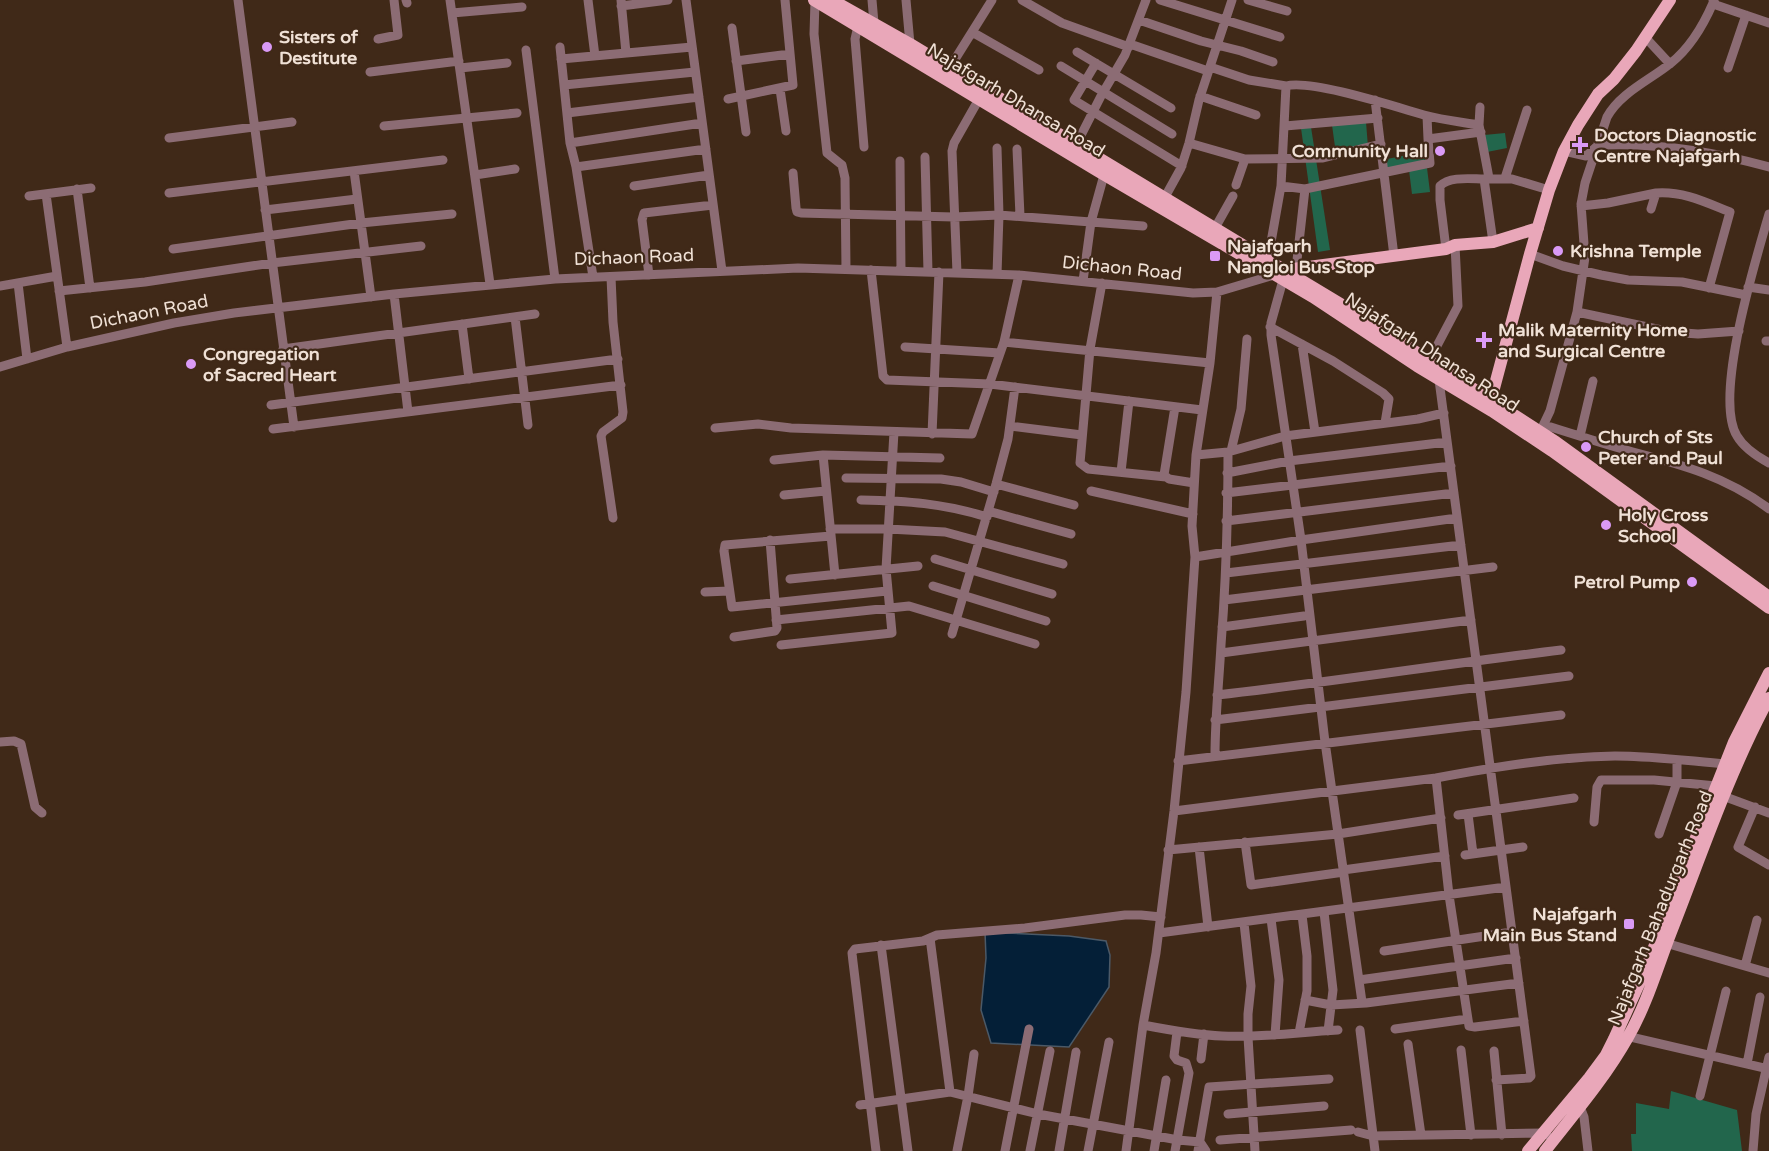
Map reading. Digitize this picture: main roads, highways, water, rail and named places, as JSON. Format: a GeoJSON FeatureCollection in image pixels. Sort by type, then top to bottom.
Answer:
{"type":"FeatureCollection","features":[{"type":"Feature","properties":{"kind":"main road","name":"Najafgarh Dhansa Road"},"geometry":{"type":"LineString","coordinates":[[814,0],[946,73],[979,99],[1074,150],[1104,175],[1285,273],[1313,297],[1439,380],[1490,405],[1769,608]]}},
{"type":"Feature","properties":{"kind":"main road"},"geometry":{"type":"LineString","coordinates":[[832,0],[910,44],[946,73],[1074,150],[1165,197],[1268,259],[1285,273],[1429,361],[1490,405],[1542,428],[1766,595]]}},
{"type":"Feature","properties":{"kind":"main road"},"geometry":{"type":"LineString","coordinates":[[1490,405],[1530,254],[1549,190],[1564,151],[1598,94],[1614,79],[1670,0]]}},
{"type":"Feature","properties":{"kind":"main road","name":"Dichaon Road"},"geometry":{"type":"LineString","coordinates":[[1285,273],[1493,242],[1538,228]]}},
{"type":"Feature","properties":{"kind":"main road","name":"Najafgarh Bahadurgarh Road"},"geometry":{"type":"LineString","coordinates":[[1528,1151],[1549,1136],[1577,1101],[1606,1055],[1622,1035],[1648,964],[1662,942],[1720,791],[1726,764],[1749,709],[1769,673]]}},
{"type":"Feature","properties":{"kind":"main road","name":"Najafgarh Bahadurgarh Road"},"geometry":{"type":"LineString","coordinates":[[1720,791],[1764,720],[1769,698]]}},
{"type":"Feature","properties":{"kind":"main road","name":"Najafgarh Bahadurgarh Road"},"geometry":{"type":"LineString","coordinates":[[1545,1151],[1549,1136]]}},
{"type":"Feature","properties":{"kind":"water"},"geometry":{"type":"Polygon","coordinates":[[[985,932],[1069,936],[1106,941],[1110,955],[1109,987],[1069,1047],[991,1043],[981,1010],[986,958],[985,932]]]}},
{"type":"Feature","properties":{"kind":"place","name":"Sisters of Destitute"},"geometry":{"type":"Point","coordinates":[267,47]}},
{"type":"Feature","properties":{"kind":"place","name":"Doctors Diagnostic Centre Najafgarh"},"geometry":{"type":"Point","coordinates":[1580,145]}},
{"type":"Feature","properties":{"kind":"place","name":"Community Hall"},"geometry":{"type":"Point","coordinates":[1440,151]}},
{"type":"Feature","properties":{"kind":"place","name":"Krishna Temple"},"geometry":{"type":"Point","coordinates":[1558,251]}},
{"type":"Feature","properties":{"kind":"place","name":"Najafgarh Nangloi Bus Stop"},"geometry":{"type":"Point","coordinates":[1215,256]}},
{"type":"Feature","properties":{"kind":"place","name":"Malik Maternity Home and Surgical Centre"},"geometry":{"type":"Point","coordinates":[1484,340]}},
{"type":"Feature","properties":{"kind":"place","name":"Congregation of Sacred Heart"},"geometry":{"type":"Point","coordinates":[191,364]}},
{"type":"Feature","properties":{"kind":"place","name":"Church of Sts Peter and Paul"},"geometry":{"type":"Point","coordinates":[1586,447]}},
{"type":"Feature","properties":{"kind":"place","name":"Holy Cross School"},"geometry":{"type":"Point","coordinates":[1606,525]}},
{"type":"Feature","properties":{"kind":"place","name":"Petrol Pump"},"geometry":{"type":"Point","coordinates":[1692,582]}},
{"type":"Feature","properties":{"kind":"place","name":"Najafgarh Main Bus Stand"},"geometry":{"type":"Point","coordinates":[1629,924]}}]}
